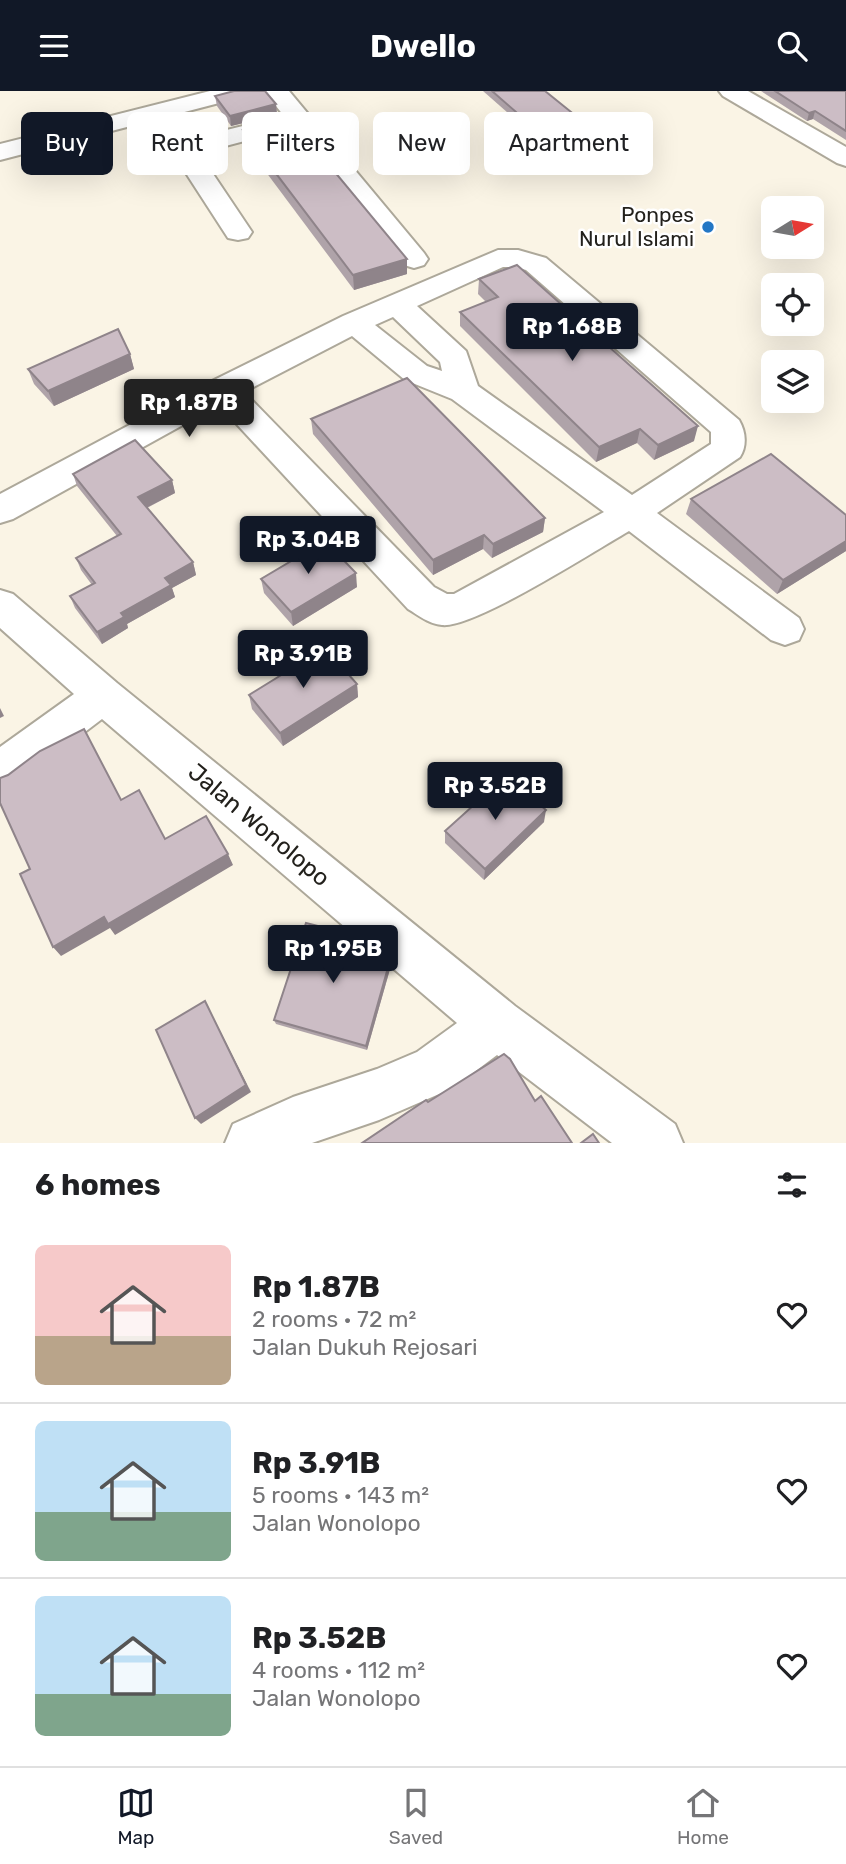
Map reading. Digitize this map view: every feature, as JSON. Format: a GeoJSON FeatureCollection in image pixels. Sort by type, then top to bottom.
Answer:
{"type":"FeatureCollection","features":[{"type":"Feature","properties":{"kind":"street"},"geometry":{"type":"LineString","coordinates":[[0,152],[238,91]]}},
{"type":"Feature","properties":{"kind":"street"},"geometry":{"type":"LineString","coordinates":[[276,91],[293,112]]}},
{"type":"Feature","properties":{"kind":"street"},"geometry":{"type":"LineString","coordinates":[[731,91],[846,158]]}},
{"type":"Feature","properties":{"kind":"street"},"geometry":{"type":"LineString","coordinates":[[237,232],[184,150],[242,134]]}},
{"type":"Feature","properties":{"kind":"street"},"geometry":{"type":"LineString","coordinates":[[344,175],[414,260]]}},
{"type":"Feature","properties":{"kind":"street"},"geometry":{"type":"LineString","coordinates":[[0,510],[223,389],[354,323],[498,259],[518,258],[536,264],[727,428],[728,449],[631,513],[461,608],[442,610],[421,599],[223,389]]}},
{"type":"Feature","properties":{"kind":"street"},"geometry":{"type":"LineString","coordinates":[[398,305],[455,358],[463,391]]}},
{"type":"Feature","properties":{"kind":"street"},"geometry":{"type":"LineString","coordinates":[[354,323],[416,373],[463,391],[785,629]]}},
{"type":"Feature","properties":{"kind":"street","name":"Jalan Wonolopo"},"geometry":{"type":"LineString","coordinates":[[0,605],[103,695],[497,1024],[656,1143]]}},
{"type":"Feature","properties":{"kind":"street"},"geometry":{"type":"LineString","coordinates":[[0,772],[103,695]]}},
{"type":"Feature","properties":{"kind":"street"},"geometry":{"type":"LineString","coordinates":[[254,1142],[293,1122],[379,1094],[435,1070],[497,1024]]}},
{"type":"Feature","properties":{"kind":"building"},"geometry":{"type":"Polygon","coordinates":[[[234,91],[265,91],[276,104],[230,116],[215,96],[234,91]]]}},
{"type":"Feature","properties":{"kind":"building"},"geometry":{"type":"Polygon","coordinates":[[[492,91],[545,91],[571,112],[516,112],[492,91]]]}},
{"type":"Feature","properties":{"kind":"building"},"geometry":{"type":"Polygon","coordinates":[[[775,91],[846,91],[846,131],[815,111],[809,113],[775,91]]]}},
{"type":"Feature","properties":{"kind":"building"},"geometry":{"type":"Polygon","coordinates":[[[277,175],[337,175],[407,259],[353,275],[277,175]]]}},
{"type":"Feature","properties":{"kind":"building"},"geometry":{"type":"Polygon","coordinates":[[[517,265],[698,426],[658,445],[640,429],[599,447],[460,312],[498,297],[479,279],[517,265]]]}},
{"type":"Feature","properties":{"kind":"building"},"geometry":{"type":"Polygon","coordinates":[[[118,329],[130,354],[48,391],[28,369],[118,329]]]}},
{"type":"Feature","properties":{"kind":"building"},"geometry":{"type":"Polygon","coordinates":[[[407,378],[545,518],[493,544],[484,535],[433,560],[311,419],[407,378]]]}},
{"type":"Feature","properties":{"kind":"building"},"geometry":{"type":"Polygon","coordinates":[[[135,440],[172,480],[138,497],[193,562],[165,578],[171,585],[121,613],[124,617],[97,632],[70,596],[95,583],[76,558],[121,534],[73,474],[135,440]]]}},
{"type":"Feature","properties":{"kind":"building"},"geometry":{"type":"Polygon","coordinates":[[[771,454],[846,515],[846,541],[783,580],[691,499],[771,454]]]}},
{"type":"Feature","properties":{"kind":"building"},"geometry":{"type":"Polygon","coordinates":[[[325,541],[356,573],[291,612],[261,579],[325,541]]]}},
{"type":"Feature","properties":{"kind":"building"},"geometry":{"type":"Polygon","coordinates":[[[325,648],[357,684],[280,733],[249,695],[325,648]]]}},
{"type":"Feature","properties":{"kind":"building"},"geometry":{"type":"Polygon","coordinates":[[[84,729],[121,800],[139,790],[165,839],[206,816],[228,854],[108,924],[104,917],[53,947],[20,874],[30,869],[0,803],[0,778],[40,751],[84,729]]]}},
{"type":"Feature","properties":{"kind":"building"},"geometry":{"type":"Polygon","coordinates":[[[506,776],[546,810],[485,869],[445,831],[506,776]]]}},
{"type":"Feature","properties":{"kind":"building"},"geometry":{"type":"Polygon","coordinates":[[[306,923],[357,936],[389,964],[366,1046],[274,1020],[306,923]]]}},
{"type":"Feature","properties":{"kind":"building"},"geometry":{"type":"Polygon","coordinates":[[[205,1001],[246,1085],[195,1118],[156,1030],[205,1001]]]}},
{"type":"Feature","properties":{"kind":"building"},"geometry":{"type":"Polygon","coordinates":[[[504,1054],[510,1059],[535,1101],[541,1096],[572,1143],[362,1143],[426,1100],[428,1102],[504,1054]]]}},
{"type":"Feature","properties":{"kind":"building"},"geometry":{"type":"Polygon","coordinates":[[[593,1134],[599,1143],[581,1143],[593,1134]]]}},
{"type":"Feature","properties":{"kind":"place","name":"Ponpes Nurul Islami"},"geometry":{"type":"Point","coordinates":[708,227]}}]}
